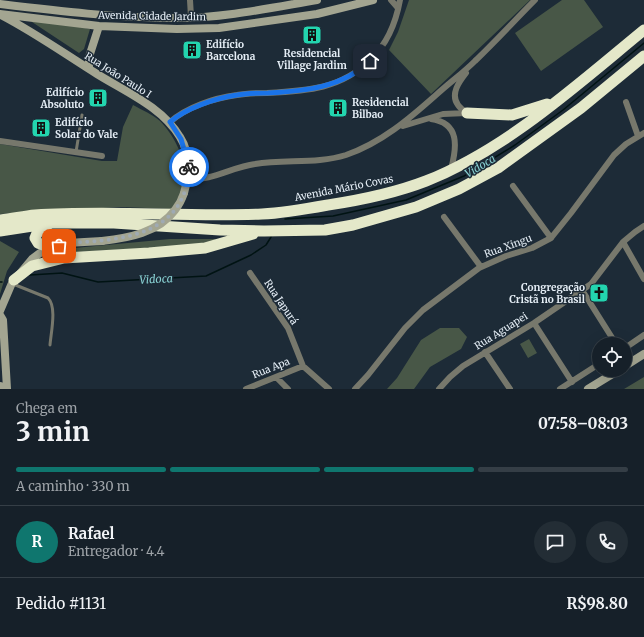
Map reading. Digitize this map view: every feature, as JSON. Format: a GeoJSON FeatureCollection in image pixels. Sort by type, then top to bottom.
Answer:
{"type":"FeatureCollection","features":[{"type":"Feature","properties":{"kind":"highway","name":"Avenida Mário Covas"},"geometry":{"type":"LineString","coordinates":[[0,220],[34,215],[264,214],[296,210],[385,194],[427,180],[486,150],[532,120],[561,98],[644,30]]}},
{"type":"Feature","properties":{"kind":"highway"},"geometry":{"type":"LineString","coordinates":[[0,230],[52,223],[114,223],[220,230],[264,231],[325,230],[353,225],[416,207],[459,189],[498,168],[581,108],[644,56]]}},
{"type":"Feature","properties":{"kind":"highway"},"geometry":{"type":"LineString","coordinates":[[467,113],[512,116],[561,98]]}},
{"type":"Feature","properties":{"kind":"highway"},"geometry":{"type":"LineString","coordinates":[[0,216],[34,215]]}},
{"type":"Feature","properties":{"kind":"highway"},"geometry":{"type":"LineString","coordinates":[[52,223],[38,231],[35,238],[36,241],[46,246],[67,243]]}},
{"type":"Feature","properties":{"kind":"highway"},"geometry":{"type":"LineString","coordinates":[[13,282],[32,266],[54,260],[64,258],[205,248],[264,231]]}},
{"type":"Feature","properties":{"kind":"main road","name":"Avenida Cidade Jardim"},"geometry":{"type":"LineString","coordinates":[[0,4],[110,16],[176,18],[256,11],[317,0]]}},
{"type":"Feature","properties":{"kind":"main road","name":"Avenida Cidade Jardim"},"geometry":{"type":"LineString","coordinates":[[0,14],[20,15],[99,26],[177,29],[219,28],[318,14],[373,0]]}},
{"type":"Feature","properties":{"kind":"main road"},"geometry":{"type":"LineString","coordinates":[[20,15],[25,6]]}},
{"type":"Feature","properties":{"kind":"main road","name":"Rua João Paulo I"},"geometry":{"type":"LineString","coordinates":[[0,14],[148,105],[170,122],[181,139],[185,149],[189,167],[188,180],[184,193],[176,210],[158,225],[139,234],[121,238],[102,241],[67,243]]}},
{"type":"Feature","properties":{"kind":"main road"},"geometry":{"type":"LineString","coordinates":[[176,18],[177,29]]}},
{"type":"Feature","properties":{"kind":"main road"},"geometry":{"type":"LineString","coordinates":[[89,68],[89,57],[99,26]]}},
{"type":"Feature","properties":{"kind":"main road"},"geometry":{"type":"LineString","coordinates":[[0,311],[13,282],[32,259],[40,253],[67,243]]}},
{"type":"Feature","properties":{"kind":"main road"},"geometry":{"type":"LineString","coordinates":[[0,315],[3,320],[7,389]]}},
{"type":"Feature","properties":{"kind":"main road"},"geometry":{"type":"LineString","coordinates":[[632,362],[644,354]]}},
{"type":"Feature","properties":{"kind":"main road"},"geometry":{"type":"LineString","coordinates":[[588,389],[607,377]]}},
{"type":"Feature","properties":{"kind":"street"},"geometry":{"type":"LineString","coordinates":[[190,0],[191,17]]}},
{"type":"Feature","properties":{"kind":"street"},"geometry":{"type":"LineString","coordinates":[[391,0],[398,8]]}},
{"type":"Feature","properties":{"kind":"street"},"geometry":{"type":"LineString","coordinates":[[170,122],[179,114],[209,102],[237,95],[308,90],[325,86],[349,77],[364,67],[376,55],[385,42],[392,28],[400,0]]}},
{"type":"Feature","properties":{"kind":"street"},"geometry":{"type":"LineString","coordinates":[[188,180],[204,179],[256,163],[325,159],[345,155],[364,148],[388,135],[414,114],[475,61],[535,0]]}},
{"type":"Feature","properties":{"kind":"street"},"geometry":{"type":"LineString","coordinates":[[467,113],[458,105],[454,96],[455,90],[462,78],[475,61]]}},
{"type":"Feature","properties":{"kind":"street"},"geometry":{"type":"LineString","coordinates":[[626,102],[641,134]]}},
{"type":"Feature","properties":{"kind":"street"},"geometry":{"type":"LineString","coordinates":[[396,128],[443,114],[467,113]]}},
{"type":"Feature","properties":{"kind":"street"},"geometry":{"type":"LineString","coordinates":[[427,118],[443,123],[453,134],[456,148],[451,169]]}},
{"type":"Feature","properties":{"kind":"street","name":"Rua Xingu"},"geometry":{"type":"LineString","coordinates":[[355,389],[405,328],[423,310],[481,267],[506,256],[532,248],[551,238],[614,155],[626,144],[641,134]]}},
{"type":"Feature","properties":{"kind":"street"},"geometry":{"type":"LineString","coordinates":[[0,141],[102,156]]}},
{"type":"Feature","properties":{"kind":"street"},"geometry":{"type":"LineString","coordinates":[[513,186],[551,238]]}},
{"type":"Feature","properties":{"kind":"street"},"geometry":{"type":"LineString","coordinates":[[444,217],[481,267]]}},
{"type":"Feature","properties":{"kind":"street","name":"Rua Aguapei"},"geometry":{"type":"LineString","coordinates":[[439,389],[463,366],[534,323],[591,284],[623,242],[644,226]]}},
{"type":"Feature","properties":{"kind":"street"},"geometry":{"type":"LineString","coordinates":[[623,242],[644,279]]}},
{"type":"Feature","properties":{"kind":"street","name":"Rua Japurá"},"geometry":{"type":"LineString","coordinates":[[250,274],[288,328],[303,366]]}},
{"type":"Feature","properties":{"kind":"street"},"geometry":{"type":"LineString","coordinates":[[582,290],[612,337]]}},
{"type":"Feature","properties":{"kind":"street"},"geometry":{"type":"LineString","coordinates":[[534,323],[572,382]]}},
{"type":"Feature","properties":{"kind":"street"},"geometry":{"type":"LineString","coordinates":[[632,344],[644,336]]}},
{"type":"Feature","properties":{"kind":"street"},"geometry":{"type":"LineString","coordinates":[[485,352],[510,389]]}},
{"type":"Feature","properties":{"kind":"street"},"geometry":{"type":"LineString","coordinates":[[303,366],[329,389]]}},
{"type":"Feature","properties":{"kind":"street","name":"Rua Apa"},"geometry":{"type":"LineString","coordinates":[[246,389],[303,366]]}},
{"type":"Feature","properties":{"kind":"street"},"geometry":{"type":"LineString","coordinates":[[560,389],[592,369]]}},
{"type":"Feature","properties":{"kind":"street"},"geometry":{"type":"LineString","coordinates":[[276,377],[288,389]]}},
{"type":"Feature","properties":{"kind":"street"},"geometry":{"type":"LineString","coordinates":[[264,382],[266,389]]}},
{"type":"Feature","properties":{"kind":"lane"},"geometry":{"type":"LineString","coordinates":[[76,152],[82,115]]}},
{"type":"Feature","properties":{"kind":"lane"},"geometry":{"type":"LineString","coordinates":[[13,282],[48,298],[52,302],[53,308],[50,345]]}},
{"type":"Feature","properties":{"kind":"green space"},"geometry":{"type":"Polygon","coordinates":[[[409,0],[530,0],[431,94],[389,50],[398,32],[409,0]]]}},
{"type":"Feature","properties":{"kind":"green space"},"geometry":{"type":"Polygon","coordinates":[[[562,0],[584,0],[603,27],[541,71],[515,33],[562,0]]]}},
{"type":"Feature","properties":{"kind":"green space"},"geometry":{"type":"Polygon","coordinates":[[[34,17],[90,29],[84,49],[79,53],[32,22],[34,17]]]}},
{"type":"Feature","properties":{"kind":"green space"},"geometry":{"type":"Polygon","coordinates":[[[133,105],[150,114],[166,127],[171,134],[182,158],[184,167],[183,183],[172,209],[121,207],[0,214],[0,144],[102,161],[117,161],[123,127],[133,105]]]}},
{"type":"Feature","properties":{"kind":"green space"},"geometry":{"type":"Polygon","coordinates":[[[170,239],[216,239],[207,245],[58,253],[64,249],[170,239]]]}},
{"type":"Feature","properties":{"kind":"green space"},"geometry":{"type":"Polygon","coordinates":[[[0,241],[19,252],[7,271],[0,294],[0,241]]]}},
{"type":"Feature","properties":{"kind":"green space"},"geometry":{"type":"Polygon","coordinates":[[[440,328],[459,328],[467,337],[461,349],[430,367],[414,389],[387,389],[397,378],[421,340],[440,328]]]}},
{"type":"Feature","properties":{"kind":"green space"},"geometry":{"type":"Polygon","coordinates":[[[529,339],[537,353],[528,358],[520,344],[529,339]]]}},
{"type":"Feature","properties":{"kind":"green space"},"geometry":{"type":"Polygon","coordinates":[[[644,377],[644,389],[624,389],[644,377]]]}},
{"type":"Feature","properties":{"kind":"waterway","name":"Vidoca"},"geometry":{"type":"LineString","coordinates":[[285,219],[333,216],[406,200],[464,176],[515,145],[563,110],[644,43]]}},
{"type":"Feature","properties":{"kind":"waterway","name":"Vidoca"},"geometry":{"type":"LineString","coordinates":[[30,275],[62,273],[98,282],[206,276],[251,255],[266,245],[271,237]]}},
{"type":"Feature","properties":{"kind":"way so far"},"geometry":{"type":"LineString","coordinates":[[59,246],[67,243],[102,241],[121,238],[150,230],[176,210],[188,180],[189,167]]}},
{"type":"Feature","properties":{"kind":"place","name":"Residencial Village Jardim"},"geometry":{"type":"Point","coordinates":[312,35]}},
{"type":"Feature","properties":{"kind":"place","name":"Edifício Barcelona"},"geometry":{"type":"Point","coordinates":[192,50]}},
{"type":"Feature","properties":{"kind":"place","name":"Edifício Absoluto"},"geometry":{"type":"Point","coordinates":[98,98]}},
{"type":"Feature","properties":{"kind":"place","name":"Residencial Bilbao"},"geometry":{"type":"Point","coordinates":[338,108]}},
{"type":"Feature","properties":{"kind":"place","name":"Edifício Solar do Vale"},"geometry":{"type":"Point","coordinates":[41,128]}},
{"type":"Feature","properties":{"kind":"place","name":"Congregação Cristã no Brasil"},"geometry":{"type":"Point","coordinates":[599,293]}},
{"type":"Feature","properties":{"kind":"route"},"geometry":{"type":"LineString","coordinates":[[189,167],[181,139],[170,122],[179,114],[209,102],[237,95],[308,90],[325,86],[349,77],[370,61]]}}]}
